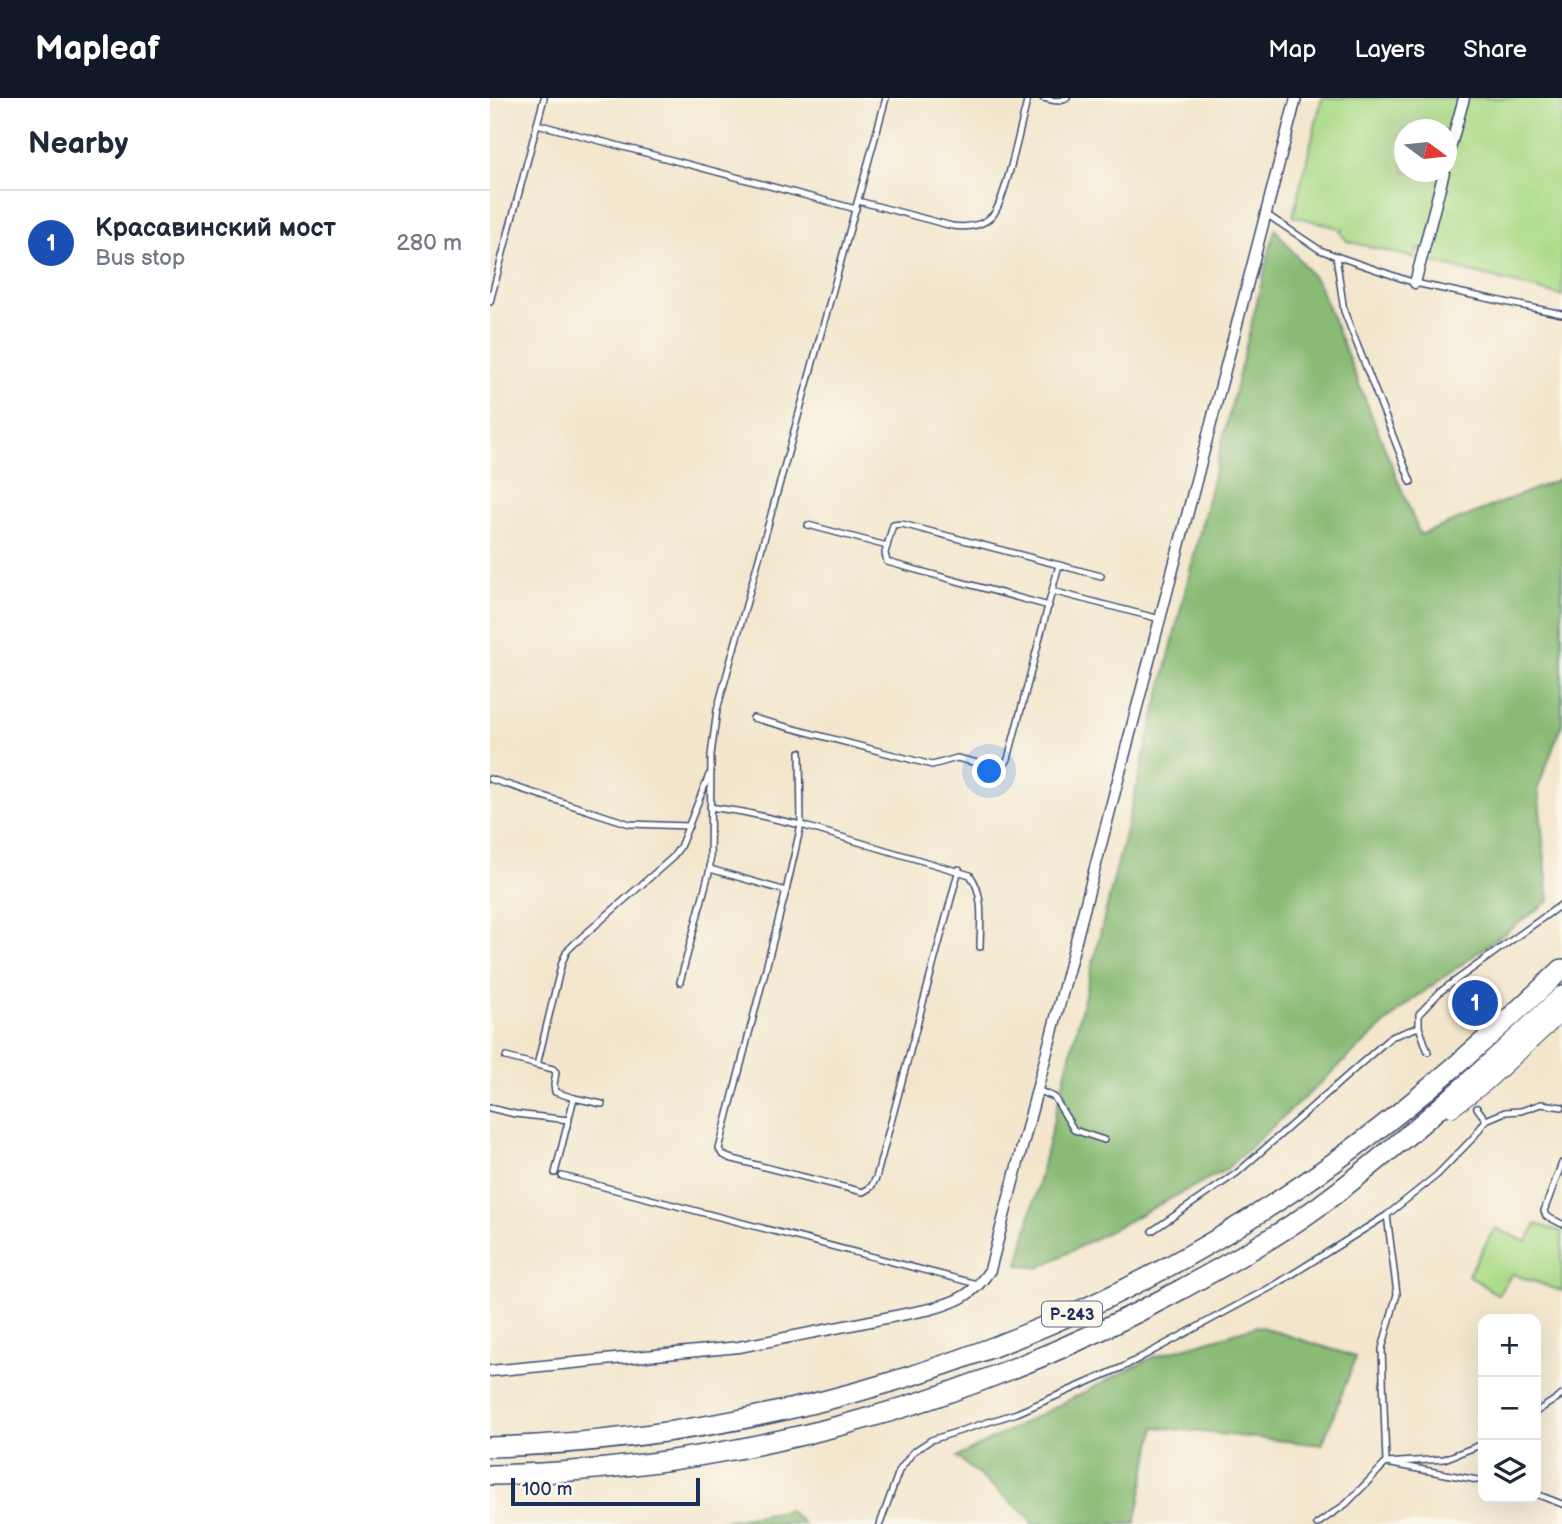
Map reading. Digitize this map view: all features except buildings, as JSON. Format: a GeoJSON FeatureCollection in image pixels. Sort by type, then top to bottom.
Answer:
{"type":"FeatureCollection","features":[{"type":"Feature","properties":{"kind":"highway","name":"Р-243"},"geometry":{"type":"LineString","coordinates":[[490,1447],[642,1436],[786,1411],[931,1371],[1064,1318],[1208,1244],[1303,1184],[1455,1068],[1562,969]]}},
{"type":"Feature","properties":{"kind":"highway","name":"Р-243"},"geometry":{"type":"LineString","coordinates":[[490,1475],[599,1469],[698,1456],[839,1426],[953,1392],[1077,1342],[1220,1269],[1318,1206],[1403,1140],[1562,996]]}},
{"type":"Feature","properties":{"kind":"main road"},"geometry":{"type":"LineString","coordinates":[[1403,1140],[1485,1082],[1562,1011]]}},
{"type":"Feature","properties":{"kind":"street"},"geometry":{"type":"LineString","coordinates":[[490,1371],[738,1347],[931,1309],[958,1301],[980,1285],[990,1270],[1296,98]]}},
{"type":"Feature","properties":{"kind":"street"},"geometry":{"type":"LineString","coordinates":[[1457,125],[1464,98]]}},
{"type":"Feature","properties":{"kind":"street"},"geometry":{"type":"LineString","coordinates":[[1415,283],[1441,182]]}},
{"type":"Feature","properties":{"kind":"lane"},"geometry":{"type":"LineString","coordinates":[[490,302],[544,98]]}},
{"type":"Feature","properties":{"kind":"lane"},"geometry":{"type":"LineString","coordinates":[[680,982],[710,869],[710,772],[717,710],[886,98]]}},
{"type":"Feature","properties":{"kind":"lane"},"geometry":{"type":"LineString","coordinates":[[858,201],[952,226],[967,228],[982,223],[993,215],[1001,198],[1028,98]]}},
{"type":"Feature","properties":{"kind":"lane"},"geometry":{"type":"LineString","coordinates":[[1043,98],[1063,101],[1067,98]]}},
{"type":"Feature","properties":{"kind":"lane"},"geometry":{"type":"LineString","coordinates":[[537,124],[856,209]]}},
{"type":"Feature","properties":{"kind":"lane"},"geometry":{"type":"LineString","coordinates":[[1265,214],[1320,250],[1415,283],[1562,314]]}},
{"type":"Feature","properties":{"kind":"lane"},"geometry":{"type":"LineString","coordinates":[[1336,256],[1344,311],[1411,482]]}},
{"type":"Feature","properties":{"kind":"lane"},"geometry":{"type":"LineString","coordinates":[[1049,606],[891,564],[885,559],[894,525],[902,524],[1101,576]]}},
{"type":"Feature","properties":{"kind":"lane"},"geometry":{"type":"LineString","coordinates":[[808,525],[887,547]]}},
{"type":"Feature","properties":{"kind":"lane"},"geometry":{"type":"LineString","coordinates":[[753,718],[932,765],[957,758],[998,768],[1004,765],[1008,759],[1059,565]]}},
{"type":"Feature","properties":{"kind":"lane"},"geometry":{"type":"LineString","coordinates":[[1052,591],[1160,619]]}},
{"type":"Feature","properties":{"kind":"lane"},"geometry":{"type":"LineString","coordinates":[[800,752],[801,825],[719,1149],[722,1154],[863,1192],[871,1187],[876,1178],[958,869]]}},
{"type":"Feature","properties":{"kind":"lane"},"geometry":{"type":"LineString","coordinates":[[537,1065],[567,951],[672,858],[680,847],[710,772]]}},
{"type":"Feature","properties":{"kind":"lane"},"geometry":{"type":"LineString","coordinates":[[490,779],[630,824],[689,826]]}},
{"type":"Feature","properties":{"kind":"lane"},"geometry":{"type":"LineString","coordinates":[[710,807],[801,825],[970,874],[977,884],[980,898],[980,947]]}},
{"type":"Feature","properties":{"kind":"lane"},"geometry":{"type":"LineString","coordinates":[[710,869],[786,891]]}},
{"type":"Feature","properties":{"kind":"lane"},"geometry":{"type":"LineString","coordinates":[[1428,1052],[1419,1027],[1419,1014],[1441,991],[1562,904]]}},
{"type":"Feature","properties":{"kind":"lane"},"geometry":{"type":"LineString","coordinates":[[1152,1231],[1237,1173],[1391,1037],[1419,1027]]}},
{"type":"Feature","properties":{"kind":"lane"},"geometry":{"type":"LineString","coordinates":[[506,1057],[553,1069],[556,1072],[553,1089],[555,1092],[602,1104]]}},
{"type":"Feature","properties":{"kind":"lane"},"geometry":{"type":"LineString","coordinates":[[1037,1090],[1054,1097],[1074,1130],[1104,1140]]}},
{"type":"Feature","properties":{"kind":"lane"},"geometry":{"type":"LineString","coordinates":[[555,1173],[574,1098]]}},
{"type":"Feature","properties":{"kind":"lane"},"geometry":{"type":"LineString","coordinates":[[880,1524],[899,1471],[913,1452],[931,1440],[1017,1413],[1123,1367],[1275,1285],[1387,1215],[1437,1175],[1473,1138],[1486,1120],[1505,1112],[1521,1111],[1541,1104],[1562,1107]]}},
{"type":"Feature","properties":{"kind":"lane"},"geometry":{"type":"LineString","coordinates":[[490,1108],[515,1114],[569,1120]]}},
{"type":"Feature","properties":{"kind":"lane"},"geometry":{"type":"LineString","coordinates":[[1477,1108],[1486,1120]]}},
{"type":"Feature","properties":{"kind":"lane"},"geometry":{"type":"LineString","coordinates":[[1562,1163],[1544,1211],[1546,1216],[1562,1224]]}},
{"type":"Feature","properties":{"kind":"lane"},"geometry":{"type":"LineString","coordinates":[[562,1176],[980,1285]]}},
{"type":"Feature","properties":{"kind":"lane"},"geometry":{"type":"LineString","coordinates":[[1386,1463],[1382,1349],[1397,1294],[1387,1215]]}},
{"type":"Feature","properties":{"kind":"lane"},"geometry":{"type":"LineString","coordinates":[[1541,1409],[1562,1395]]}},
{"type":"Feature","properties":{"kind":"lane"},"geometry":{"type":"LineString","coordinates":[[1317,1524],[1346,1503],[1386,1463],[1444,1459],[1478,1446]]}},
{"type":"Feature","properties":{"kind":"lane"},"geometry":{"type":"LineString","coordinates":[[1386,1463],[1478,1480]]}},
{"type":"Feature","properties":{"kind":"lane"},"geometry":{"type":"LineString","coordinates":[[1541,1496],[1562,1504]]}},
{"type":"Feature","properties":{"kind":"green space"},"geometry":{"type":"Polygon","coordinates":[[[1322,98],[1562,98],[1562,296],[1425,260],[1428,250],[1418,248],[1415,258],[1347,241],[1340,232],[1343,229],[1293,216],[1322,98]]]}},
{"type":"Feature","properties":{"kind":"green space"},"geometry":{"type":"Polygon","coordinates":[[[1275,229],[1318,283],[1420,535],[1562,478],[1562,724],[1538,788],[1549,901],[1408,1003],[1225,1170],[1039,1268],[1018,1265],[1275,229]]]}},
{"type":"Feature","properties":{"kind":"green space"},"geometry":{"type":"Polygon","coordinates":[[[1536,1224],[1562,1232],[1562,1291],[1512,1274],[1498,1295],[1468,1275],[1495,1228],[1527,1242],[1536,1224]]]}},
{"type":"Feature","properties":{"kind":"green space"},"geometry":{"type":"Polygon","coordinates":[[[1258,1326],[1356,1357],[1322,1445],[1155,1427],[1135,1524],[1032,1524],[1030,1518],[957,1457],[1153,1357],[1258,1326]]]}},
{"type":"Feature","properties":{"kind":"green space"},"geometry":{"type":"Polygon","coordinates":[[[788,1510],[804,1524],[708,1524],[788,1510]]]}},
{"type":"Feature","properties":{"kind":"place","name":"Красавинский мост"},"geometry":{"type":"Point","coordinates":[1475,1003]}}]}
